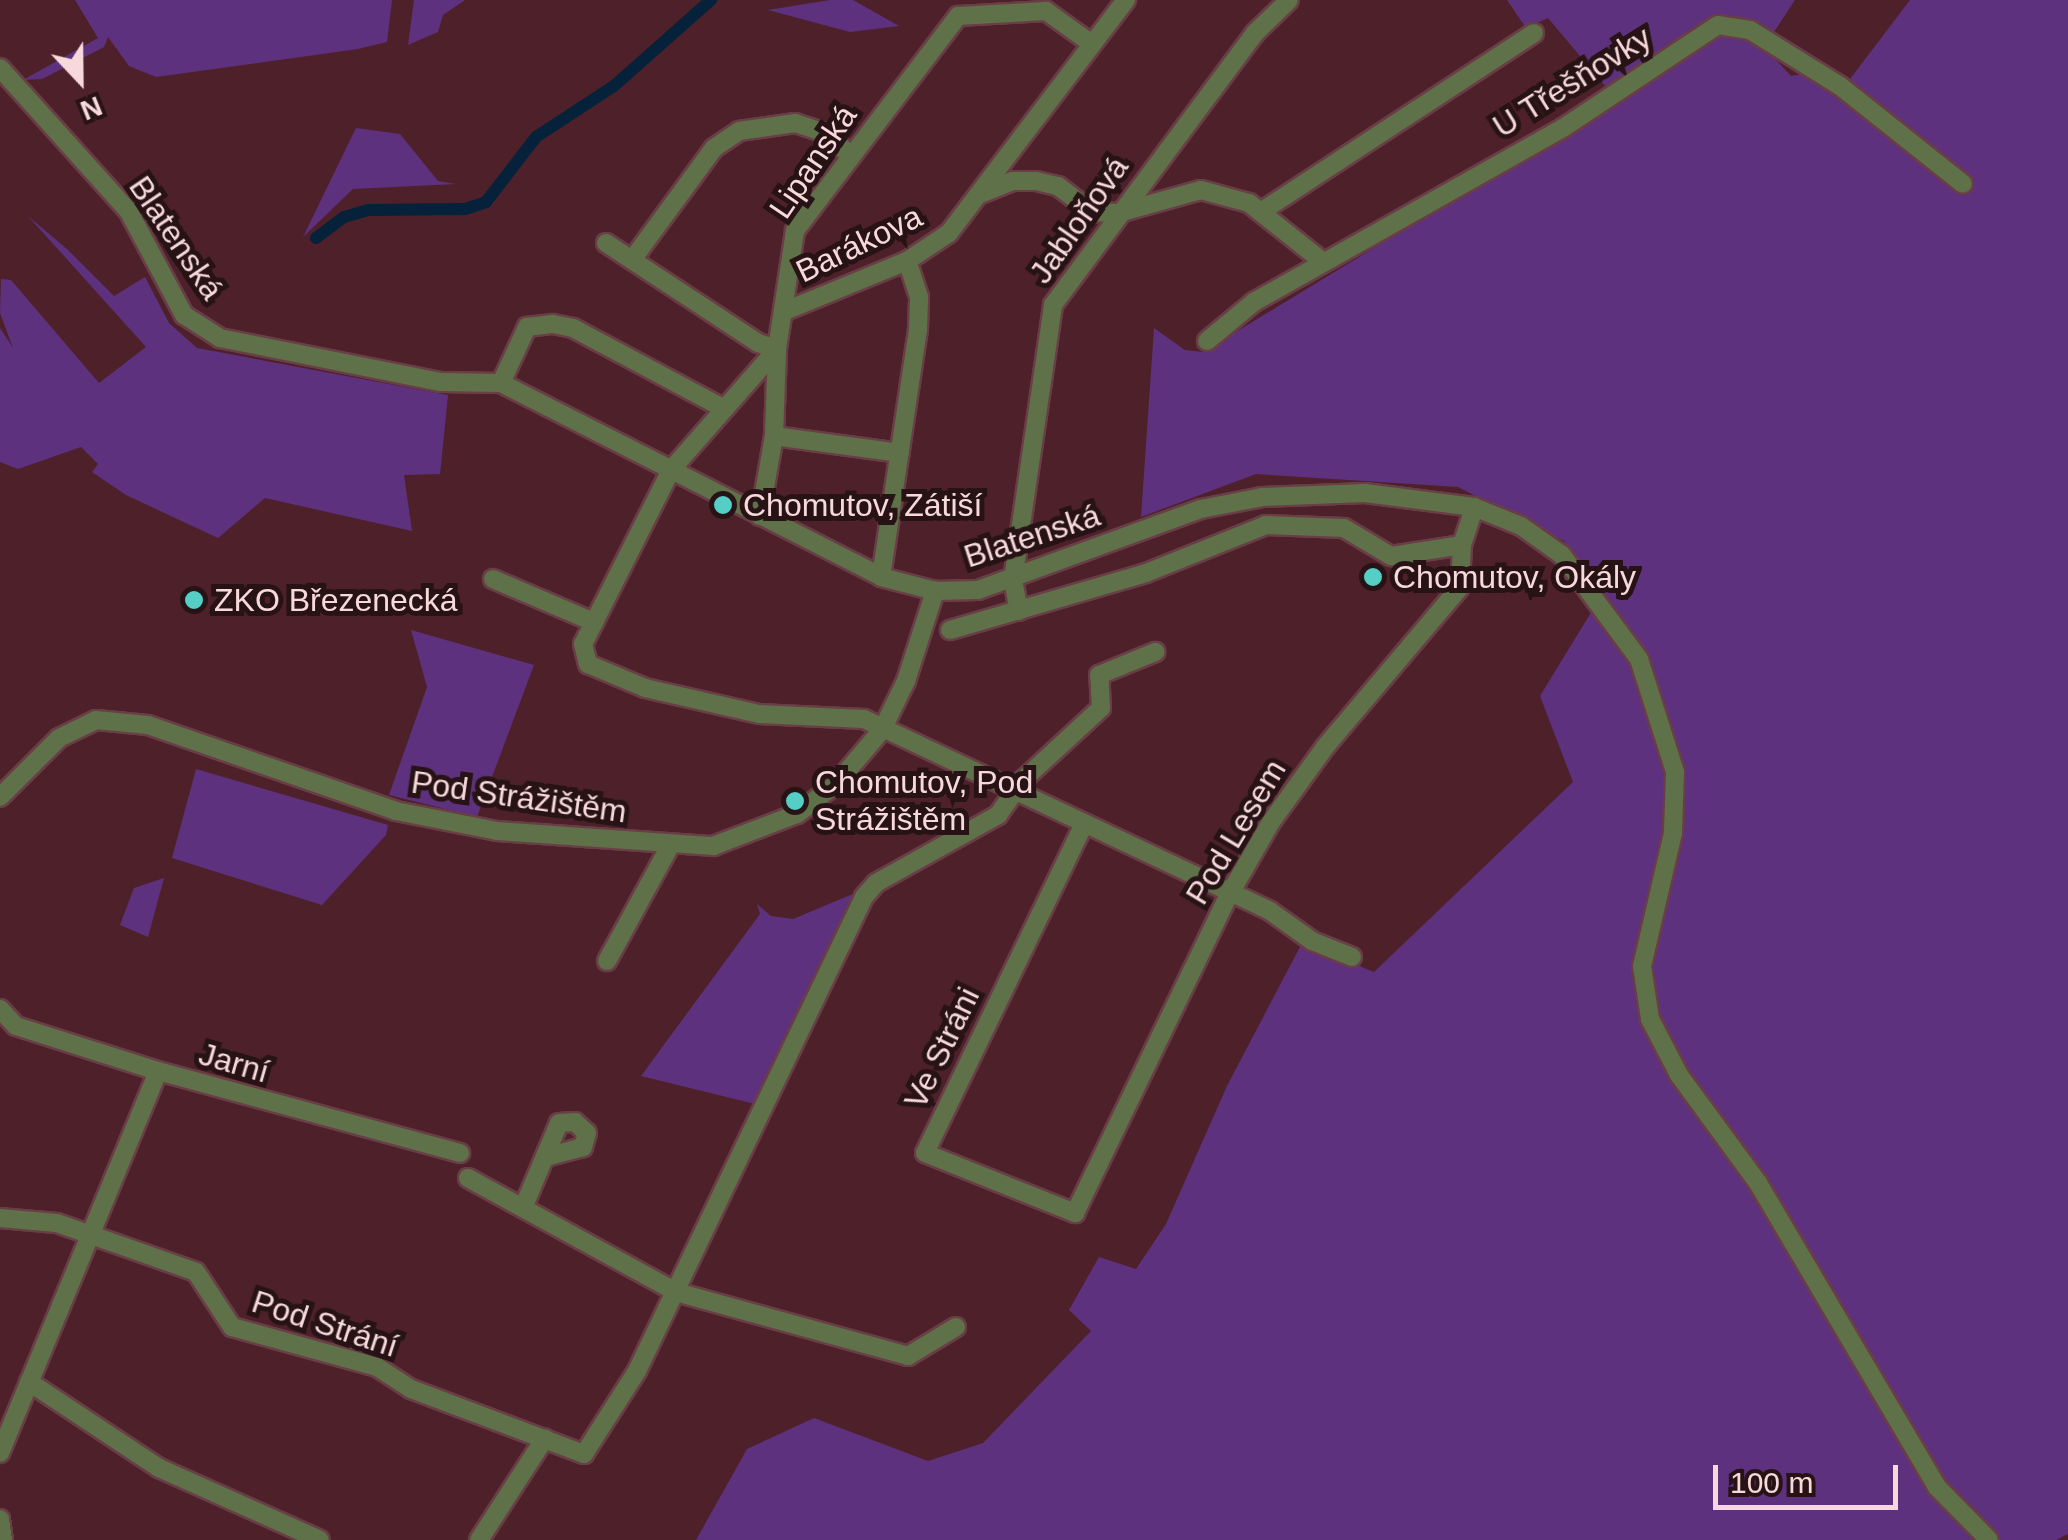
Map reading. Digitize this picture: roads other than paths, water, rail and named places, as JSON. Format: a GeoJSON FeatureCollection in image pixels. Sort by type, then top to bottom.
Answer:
{"type":"FeatureCollection","features":[{"type":"Feature","properties":{"kind":"street","name":"Barákova"},"geometry":{"type":"LineString","coordinates":[[785,312],[907,261],[949,233],[1126,0]]}},
{"type":"Feature","properties":{"kind":"street","name":"Jabloňová"},"geometry":{"type":"LineString","coordinates":[[1018,612],[1013,580],[1054,305],[1118,213],[1254,34],[1289,0]]}},
{"type":"Feature","properties":{"kind":"street","name":"Lipanská"},"geometry":{"type":"LineString","coordinates":[[760,516],[774,436],[777,348],[795,231],[958,16],[1046,11],[1092,44]]}},
{"type":"Feature","properties":{"kind":"street","name":"U Třešňovky"},"geometry":{"type":"LineString","coordinates":[[1207,341],[1226,320],[1322,261],[1563,128],[1718,25],[1750,30],[1840,86],[1963,184]]}},
{"type":"Feature","properties":{"kind":"street"},"geometry":{"type":"LineString","coordinates":[[1262,212],[1534,33]]}},
{"type":"Feature","properties":{"kind":"street","name":"Blatenská"},"geometry":{"type":"LineString","coordinates":[[0,68],[129,212],[184,316],[208,331],[349,368],[440,382],[501,383],[881,576],[935,590],[978,590],[1201,509],[1262,497],[1365,493],[1474,507],[1521,526],[1562,555],[1630,646],[1660,713],[1675,772],[1673,833],[1642,966],[1650,1019],[1679,1075],[1758,1183],[1938,1488],[1989,1540]]}},
{"type":"Feature","properties":{"kind":"street"},"geometry":{"type":"LineString","coordinates":[[632,260],[714,148],[738,131],[794,123],[822,132],[850,155]]}},
{"type":"Feature","properties":{"kind":"street"},"geometry":{"type":"LineString","coordinates":[[982,193],[1012,181],[1036,181],[1058,186],[1092,212],[1118,213],[1201,190],[1262,212],[1322,261]]}},
{"type":"Feature","properties":{"kind":"street"},"geometry":{"type":"LineString","coordinates":[[606,242],[758,343],[777,348],[721,407],[671,470],[583,644],[588,664],[645,688],[759,714],[864,720],[1352,956]]}},
{"type":"Feature","properties":{"kind":"street"},"geometry":{"type":"LineString","coordinates":[[881,576],[918,329],[919,297],[907,261]]}},
{"type":"Feature","properties":{"kind":"street"},"geometry":{"type":"LineString","coordinates":[[501,383],[527,327],[553,324],[572,328],[721,407]]}},
{"type":"Feature","properties":{"kind":"street"},"geometry":{"type":"LineString","coordinates":[[774,436],[900,453]]}},
{"type":"Feature","properties":{"kind":"street","name":"Pod Lesem"},"geometry":{"type":"LineString","coordinates":[[1075,1213],[1229,895],[1325,747],[1460,587],[1462,545],[1474,507]]}},
{"type":"Feature","properties":{"kind":"street"},"geometry":{"type":"LineString","coordinates":[[950,630],[1146,572],[1223,536],[1304,522],[1344,528],[1390,556],[1462,545]]}},
{"type":"Feature","properties":{"kind":"street"},"geometry":{"type":"LineString","coordinates":[[493,579],[594,622]]}},
{"type":"Feature","properties":{"kind":"street","name":"Pod Strážištěm"},"geometry":{"type":"LineString","coordinates":[[0,797],[59,738],[96,720],[148,726],[396,811],[497,831],[670,846],[748,838],[797,814],[836,784],[882,730],[906,682],[935,590]]}},
{"type":"Feature","properties":{"kind":"street","name":"Pod Strání"},"geometry":{"type":"LineString","coordinates":[[0,1218],[57,1223],[196,1272],[232,1327],[377,1367],[410,1388],[545,1438],[576,1454],[594,1446],[676,1292],[864,897],[876,883],[998,815],[1019,792],[1023,780],[1101,708],[1099,675],[1155,652]]}},
{"type":"Feature","properties":{"kind":"street","name":"Ve Stráni"},"geometry":{"type":"LineString","coordinates":[[1075,1213],[925,1153],[1084,824]]}},
{"type":"Feature","properties":{"kind":"street"},"geometry":{"type":"LineString","coordinates":[[607,961],[670,846]]}},
{"type":"Feature","properties":{"kind":"street","name":"Jarní"},"geometry":{"type":"LineString","coordinates":[[0,1010],[16,1026],[158,1072],[460,1154]]}},
{"type":"Feature","properties":{"kind":"street"},"geometry":{"type":"LineString","coordinates":[[0,1454],[158,1072]]}},
{"type":"Feature","properties":{"kind":"street"},"geometry":{"type":"LineString","coordinates":[[523,1208],[545,1157]]}},
{"type":"Feature","properties":{"kind":"street"},"geometry":{"type":"LineString","coordinates":[[468,1178],[676,1292],[908,1356],[956,1327]]}},
{"type":"Feature","properties":{"kind":"street"},"geometry":{"type":"LineString","coordinates":[[29,1382],[159,1468],[320,1540]]}},
{"type":"Feature","properties":{"kind":"street"},"geometry":{"type":"LineString","coordinates":[[479,1540],[545,1438]]}},
{"type":"Feature","properties":{"kind":"street"},"geometry":{"type":"LineString","coordinates":[[0,1519],[3,1540]]}},
{"type":"Feature","properties":{"kind":"waterway"},"geometry":{"type":"LineString","coordinates":[[316,238],[344,217],[369,210],[465,209],[486,202],[536,137],[614,86],[711,0]]}},
{"type":"Feature","properties":{"kind":"place","name":"Chomutov, Zátiší"},"geometry":{"type":"Point","coordinates":[723,505]}},
{"type":"Feature","properties":{"kind":"place","name":"Chomutov, Okály"},"geometry":{"type":"Point","coordinates":[1373,577]}},
{"type":"Feature","properties":{"kind":"place","name":"ZKO Březenecká"},"geometry":{"type":"Point","coordinates":[194,600]}},
{"type":"Feature","properties":{"kind":"place","name":"Chomutov, Pod Strážištěm"},"geometry":{"type":"Point","coordinates":[795,801]}}]}
